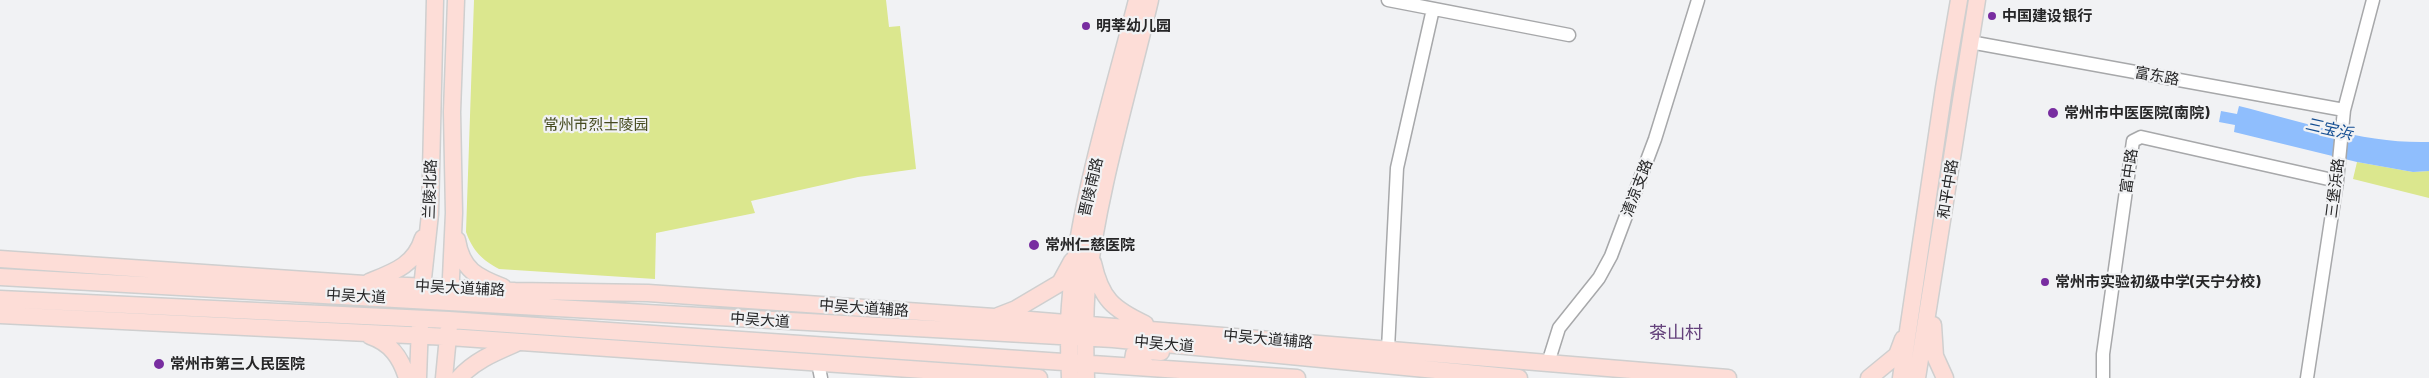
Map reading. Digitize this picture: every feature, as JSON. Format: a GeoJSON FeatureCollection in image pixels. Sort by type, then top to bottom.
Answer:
{"type":"FeatureCollection","features":[{"type":"Feature","properties":{"kind":"main road","name":"兰陵北路"},"geometry":{"type":"LineString","coordinates":[[418,378],[420,319],[430,214],[435,0]]}},
{"type":"Feature","properties":{"kind":"main road","name":"兰陵北路"},"geometry":{"type":"LineString","coordinates":[[444,378],[449,328],[454,213],[452,112],[456,0]]}},
{"type":"Feature","properties":{"kind":"main road","name":"晋陵南路"},"geometry":{"type":"LineString","coordinates":[[1078,370],[1077,331],[1084,255],[1086,203],[1137,0]]}},
{"type":"Feature","properties":{"kind":"main road","name":"晋陵南路"},"geometry":{"type":"LineString","coordinates":[[1084,255],[1099,213],[1150,0]]}},
{"type":"Feature","properties":{"kind":"main road","name":"和平中路"},"geometry":{"type":"LineString","coordinates":[[1901,378],[1959,0]]}},
{"type":"Feature","properties":{"kind":"main road","name":"和平中路"},"geometry":{"type":"LineString","coordinates":[[1917,378],[1977,0]]}},
{"type":"Feature","properties":{"kind":"main road"},"geometry":{"type":"LineString","coordinates":[[454,213],[460,254],[469,270],[486,280],[515,291]]}},
{"type":"Feature","properties":{"kind":"main road"},"geometry":{"type":"LineString","coordinates":[[0,277],[242,290],[283,285],[366,290],[407,265],[418,252],[430,214]]}},
{"type":"Feature","properties":{"kind":"main road"},"geometry":{"type":"LineString","coordinates":[[911,329],[936,321],[973,322],[1016,309],[1060,283],[1084,255],[1109,301],[1121,313],[1156,329]]}},
{"type":"Feature","properties":{"kind":"main road","name":"中吴大道辅路"},"geometry":{"type":"LineString","coordinates":[[0,258],[366,290],[422,293]]}},
{"type":"Feature","properties":{"kind":"main road"},"geometry":{"type":"LineString","coordinates":[[0,265],[41,269],[92,282]]}},
{"type":"Feature","properties":{"kind":"main road"},"geometry":{"type":"LineString","coordinates":[[0,282],[20,278]]}},
{"type":"Feature","properties":{"kind":"main road"},"geometry":{"type":"LineString","coordinates":[[362,316],[382,311],[382,306],[366,290]]}},
{"type":"Feature","properties":{"kind":"main road","name":"中吴大道辅路"},"geometry":{"type":"LineString","coordinates":[[450,295],[515,291],[648,293],[994,317],[1077,331],[1156,329],[1297,349],[1388,349],[1728,378]]}},
{"type":"Feature","properties":{"kind":"main road","name":"中吴大道"},"geometry":{"type":"LineString","coordinates":[[422,293],[450,295],[500,304],[578,309],[1031,336],[1077,331],[1242,350],[1297,349]]}},
{"type":"Feature","properties":{"kind":"main road"},"geometry":{"type":"LineString","coordinates":[[578,309],[648,293]]}},
{"type":"Feature","properties":{"kind":"main road"},"geometry":{"type":"LineString","coordinates":[[714,298],[732,306],[781,311],[815,324]]}},
{"type":"Feature","properties":{"kind":"main road"},"geometry":{"type":"LineString","coordinates":[[1931,299],[1934,356],[1945,378]]}},
{"type":"Feature","properties":{"kind":"main road","name":"中吴大道"},"geometry":{"type":"LineString","coordinates":[[0,300],[420,319],[449,328],[500,323],[962,354],[1078,370],[1122,366],[1296,378]]}},
{"type":"Feature","properties":{"kind":"main road"},"geometry":{"type":"LineString","coordinates":[[0,305],[37,302]]}},
{"type":"Feature","properties":{"kind":"main road"},"geometry":{"type":"LineString","coordinates":[[500,304],[489,309],[489,315],[500,323]]}},
{"type":"Feature","properties":{"kind":"main road"},"geometry":{"type":"LineString","coordinates":[[208,326],[257,318],[321,314]]}},
{"type":"Feature","properties":{"kind":"main road"},"geometry":{"type":"LineString","coordinates":[[0,316],[420,336],[449,328],[522,341],[783,360]]}},
{"type":"Feature","properties":{"kind":"main road"},"geometry":{"type":"LineString","coordinates":[[1869,378],[1897,355],[1912,316]]}},
{"type":"Feature","properties":{"kind":"main road"},"geometry":{"type":"LineString","coordinates":[[459,378],[469,367],[483,358],[522,341],[544,335],[581,335],[606,330]]}},
{"type":"Feature","properties":{"kind":"main road"},"geometry":{"type":"LineString","coordinates":[[361,333],[381,340],[394,351],[403,364],[407,378]]}},
{"type":"Feature","properties":{"kind":"main road"},"geometry":{"type":"LineString","coordinates":[[692,336],[713,343],[748,346],[783,360],[819,370],[856,366],[901,356],[948,359],[962,354]]}},
{"type":"Feature","properties":{"kind":"main road"},"geometry":{"type":"LineString","coordinates":[[845,346],[909,339],[1025,346],[1038,345],[1038,341],[1031,336]]}},
{"type":"Feature","properties":{"kind":"main road"},"geometry":{"type":"LineString","coordinates":[[1149,368],[1133,360],[1134,354],[1147,351],[1245,360],[1297,349],[1519,378]]}},
{"type":"Feature","properties":{"kind":"main road"},"geometry":{"type":"LineString","coordinates":[[1406,351],[1422,358],[1444,361],[1497,376]]}},
{"type":"Feature","properties":{"kind":"main road"},"geometry":{"type":"LineString","coordinates":[[856,366],[1039,378]]}},
{"type":"Feature","properties":{"kind":"main road"},"geometry":{"type":"LineString","coordinates":[[1122,366],[1162,378]]}},
{"type":"Feature","properties":{"kind":"street"},"geometry":{"type":"LineString","coordinates":[[1388,0],[1569,35]]}},
{"type":"Feature","properties":{"kind":"street","name":"清凉支路"},"geometry":{"type":"LineString","coordinates":[[1548,363],[1560,328],[1599,278],[1611,256],[1655,140],[1698,0]]}},
{"type":"Feature","properties":{"kind":"street","name":"三堡浜路"},"geometry":{"type":"LineString","coordinates":[[2307,378],[2337,181],[2344,127],[2344,110],[2373,0]]}},
{"type":"Feature","properties":{"kind":"street"},"geometry":{"type":"LineString","coordinates":[[1388,349],[1397,168],[1433,9]]}},
{"type":"Feature","properties":{"kind":"street","name":"富东路"},"geometry":{"type":"LineString","coordinates":[[1970,42],[2344,110]]}},
{"type":"Feature","properties":{"kind":"street","name":"富中路"},"geometry":{"type":"LineString","coordinates":[[2103,378],[2104,354],[2133,141],[2141,137],[2337,181]]}},
{"type":"Feature","properties":{"kind":"green space","name":"常州市烈士陵园"},"geometry":{"type":"Polygon","coordinates":[[[474,0],[886,0],[889,27],[900,26],[916,169],[858,177],[751,201],[755,213],[656,233],[655,279],[499,269],[479,254],[466,232],[474,0]]]}},
{"type":"Feature","properties":{"kind":"green space"},"geometry":{"type":"Polygon","coordinates":[[[2357,162],[2413,172],[2429,171],[2429,198],[2353,179],[2357,162]]]}},
{"type":"Feature","properties":{"kind":"water"},"geometry":{"type":"Polygon","coordinates":[[[2239,106],[2309,125],[2357,135],[2405,142],[2429,142],[2429,171],[2413,172],[2357,162],[2234,132],[2235,125],[2219,122],[2221,111],[2237,114],[2239,106]]]}},
{"type":"Feature","properties":{"kind":"place","name":"中国建设银行"},"geometry":{"type":"Point","coordinates":[1992,16]}},
{"type":"Feature","properties":{"kind":"place","name":"明莘幼儿园"},"geometry":{"type":"Point","coordinates":[1086,26]}},
{"type":"Feature","properties":{"kind":"place","name":"常州市中医医院(南院)"},"geometry":{"type":"Point","coordinates":[2053,113]}},
{"type":"Feature","properties":{"kind":"place","name":"常州仁慈医院"},"geometry":{"type":"Point","coordinates":[1034,245]}},
{"type":"Feature","properties":{"kind":"place","name":"常州市实验初级中学(天宁分校)"},"geometry":{"type":"Point","coordinates":[2045,282]}},
{"type":"Feature","properties":{"kind":"place","name":"常州市第三人民医院"},"geometry":{"type":"Point","coordinates":[159,364]}},
{"type":"Feature","properties":{"kind":"district","name":"茶山村"},"geometry":{"type":"Point","coordinates":[1676,333]}},
{"type":"Feature","properties":{"kind":"water label","name":"三宝浜"},"geometry":{"type":"Point","coordinates":[2329,129]}}]}
